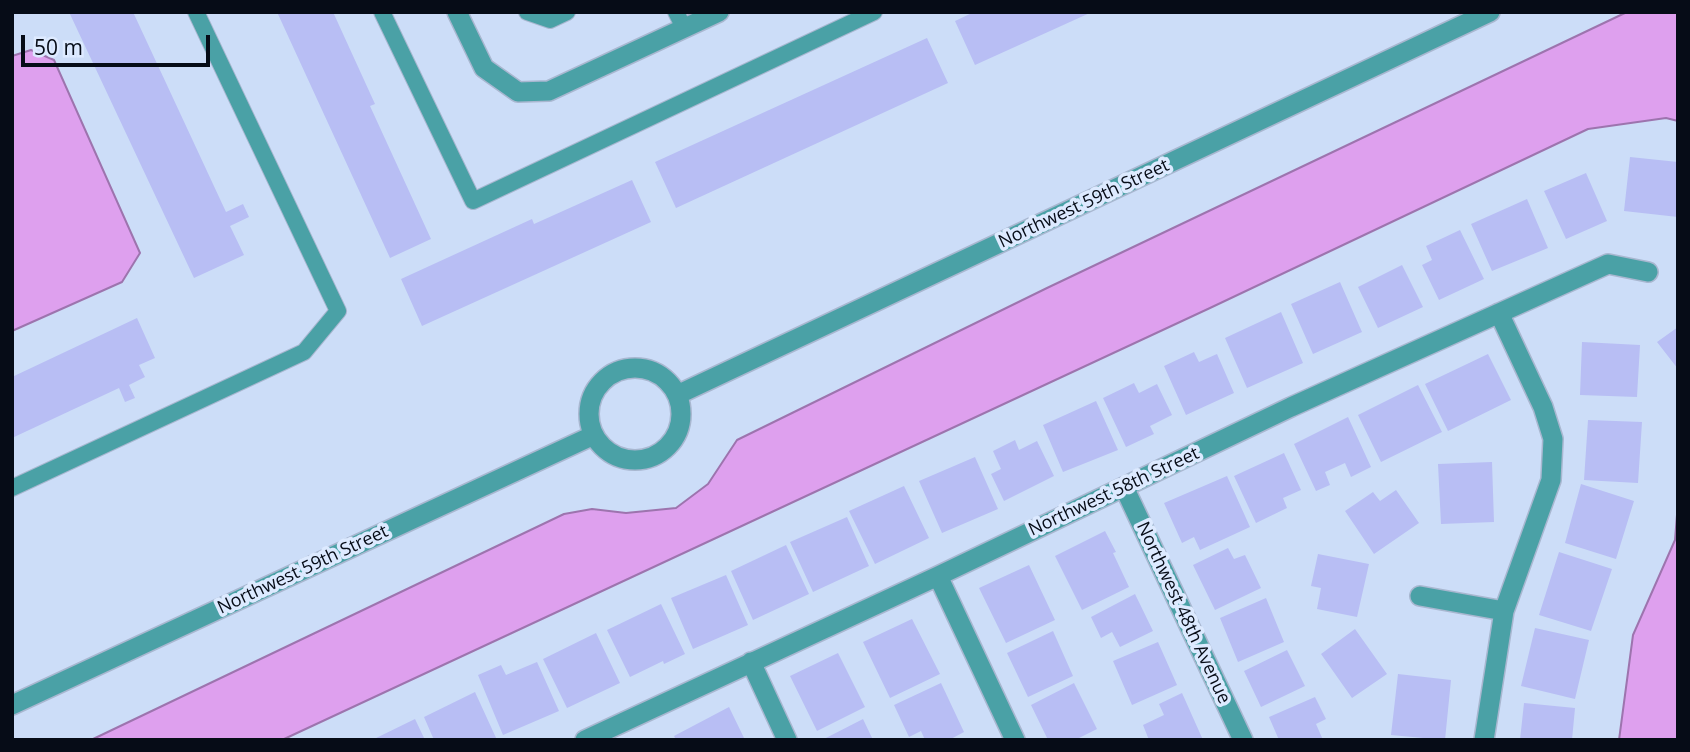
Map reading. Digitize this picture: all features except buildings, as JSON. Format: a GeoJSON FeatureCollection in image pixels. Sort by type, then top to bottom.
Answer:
{"type":"FeatureCollection","features":[{"type":"Feature","properties":{"kind":"street"},"geometry":{"type":"LineString","coordinates":[[457,12],[484,68],[518,92],[549,91],[680,20],[719,12]]}},
{"type":"Feature","properties":{"kind":"street","name":"Northwest 59th Street"},"geometry":{"type":"LineString","coordinates":[[677,395],[1490,12]]}},
{"type":"Feature","properties":{"kind":"street","name":"Northwest 58th Street"},"geometry":{"type":"LineString","coordinates":[[585,740],[938,576],[1291,407],[1608,264],[1648,272]]}},
{"type":"Feature","properties":{"kind":"street"},"geometry":{"type":"LineString","coordinates":[[1484,740],[1504,611],[1551,480],[1553,439],[1543,407],[1499,313]]}},
{"type":"Feature","properties":{"kind":"street"},"geometry":{"type":"LineString","coordinates":[[635,368],[660,375],[677,395],[681,409],[680,423],[671,442],[655,455],[627,459],[614,455],[602,446],[594,435],[590,422],[593,396],[610,376],[622,370],[635,368]]}},
{"type":"Feature","properties":{"kind":"street","name":"Northwest 59th Street"},"geometry":{"type":"LineString","coordinates":[[12,705],[594,435]]}},
{"type":"Feature","properties":{"kind":"street","name":"Northwest 48th Avenue"},"geometry":{"type":"LineString","coordinates":[[1124,487],[1242,740]]}},
{"type":"Feature","properties":{"kind":"street"},"geometry":{"type":"LineString","coordinates":[[938,576],[1015,740]]}},
{"type":"Feature","properties":{"kind":"street"},"geometry":{"type":"LineString","coordinates":[[1420,597],[1504,611]]}},
{"type":"Feature","properties":{"kind":"street"},"geometry":{"type":"LineString","coordinates":[[751,662],[787,740]]}},
{"type":"Feature","properties":{"kind":"lane"},"geometry":{"type":"LineString","coordinates":[[12,488],[304,352],[338,312],[196,12]]}},
{"type":"Feature","properties":{"kind":"lane"},"geometry":{"type":"LineString","coordinates":[[382,12],[472,201],[874,12]]}},
{"type":"Feature","properties":{"kind":"lane"},"geometry":{"type":"LineString","coordinates":[[527,12],[550,20],[567,12]]}},
{"type":"Feature","properties":{"kind":"shaded area"},"geometry":{"type":"Polygon","coordinates":[[[1627,12],[1678,12],[1678,121],[1666,118],[1588,129],[282,740],[91,740],[564,514],[592,509],[626,513],[676,508],[708,484],[737,440],[1047,288],[1627,12]]]}},
{"type":"Feature","properties":{"kind":"shaded area"},"geometry":{"type":"Polygon","coordinates":[[[31,50],[54,60],[140,253],[122,282],[12,331],[12,56],[31,50]]]}},
{"type":"Feature","properties":{"kind":"shaded area"},"geometry":{"type":"Polygon","coordinates":[[[1678,502],[1678,740],[1619,740],[1633,635],[1675,540],[1678,502]]]}}]}
